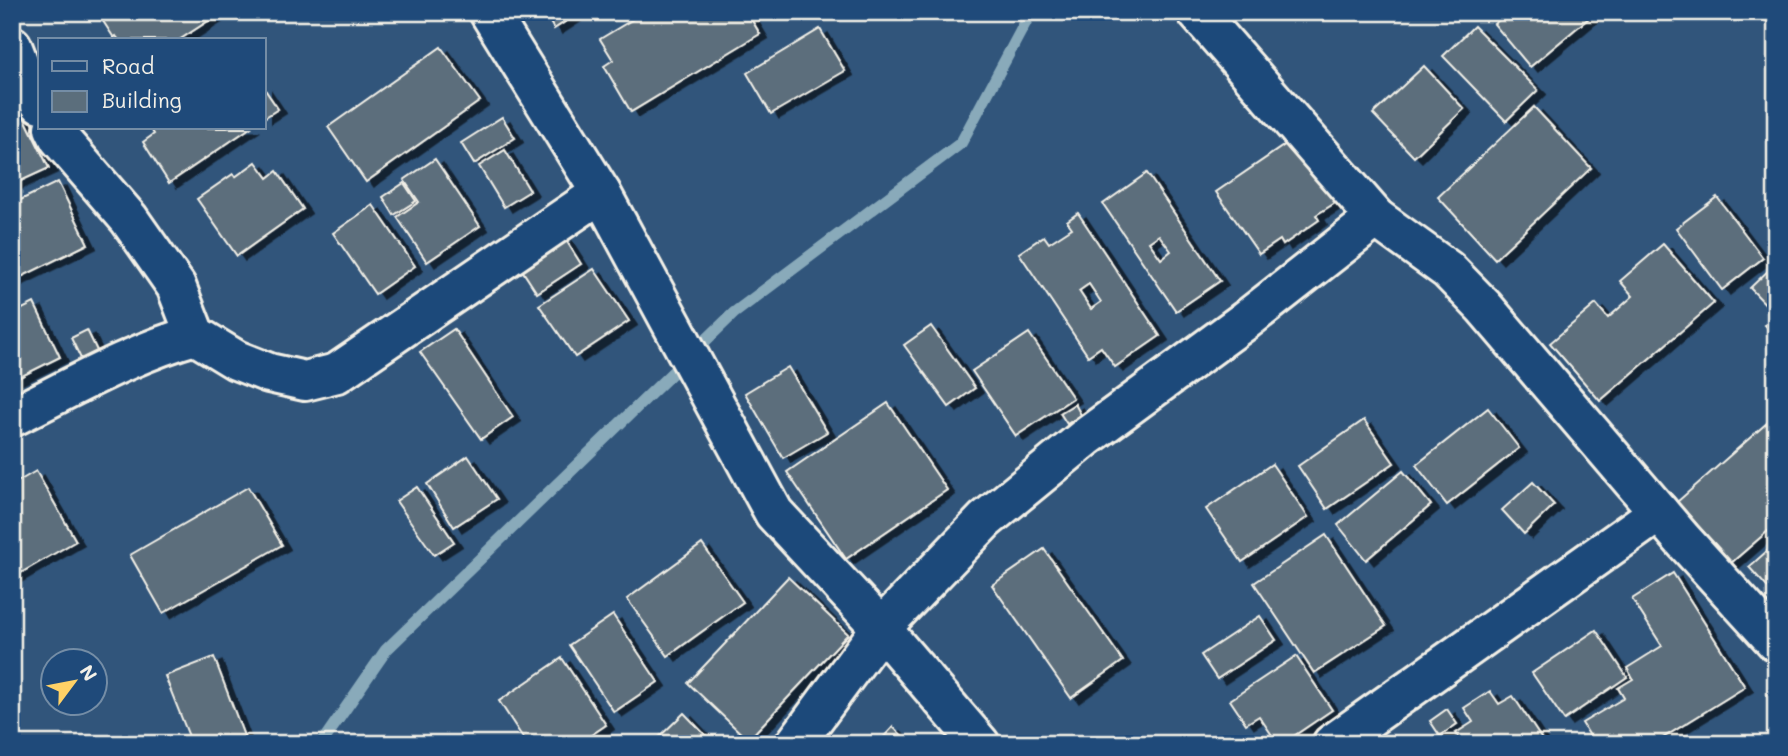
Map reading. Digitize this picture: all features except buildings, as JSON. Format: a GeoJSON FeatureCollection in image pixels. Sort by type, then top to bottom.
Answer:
{"type":"FeatureCollection","features":[{"type":"Feature","properties":{"kind":"street"},"geometry":{"type":"LineString","coordinates":[[489,12],[601,193],[774,513],[881,628],[980,744]]}},
{"type":"Feature","properties":{"kind":"street"},"geometry":{"type":"LineString","coordinates":[[1197,12],[1376,218],[1448,270],[1466,289],[1659,512],[1776,642]]}},
{"type":"Feature","properties":{"kind":"street"},"geometry":{"type":"LineString","coordinates":[[12,46],[38,99]]}},
{"type":"Feature","properties":{"kind":"street"},"geometry":{"type":"LineString","coordinates":[[55,130],[129,219],[176,286],[195,335],[236,360],[269,373],[305,381],[337,373],[601,193]]}},
{"type":"Feature","properties":{"kind":"street"},"geometry":{"type":"LineString","coordinates":[[795,744],[881,628],[985,520],[1085,438],[1246,320],[1376,218]]}},
{"type":"Feature","properties":{"kind":"street"},"geometry":{"type":"LineString","coordinates":[[12,417],[173,341],[195,335]]}},
{"type":"Feature","properties":{"kind":"street"},"geometry":{"type":"LineString","coordinates":[[1332,744],[1659,512]]}},
{"type":"Feature","properties":{"kind":"waterway"},"geometry":{"type":"LineString","coordinates":[[321,744],[386,650],[734,313],[961,143],[1031,12]]}}]}
